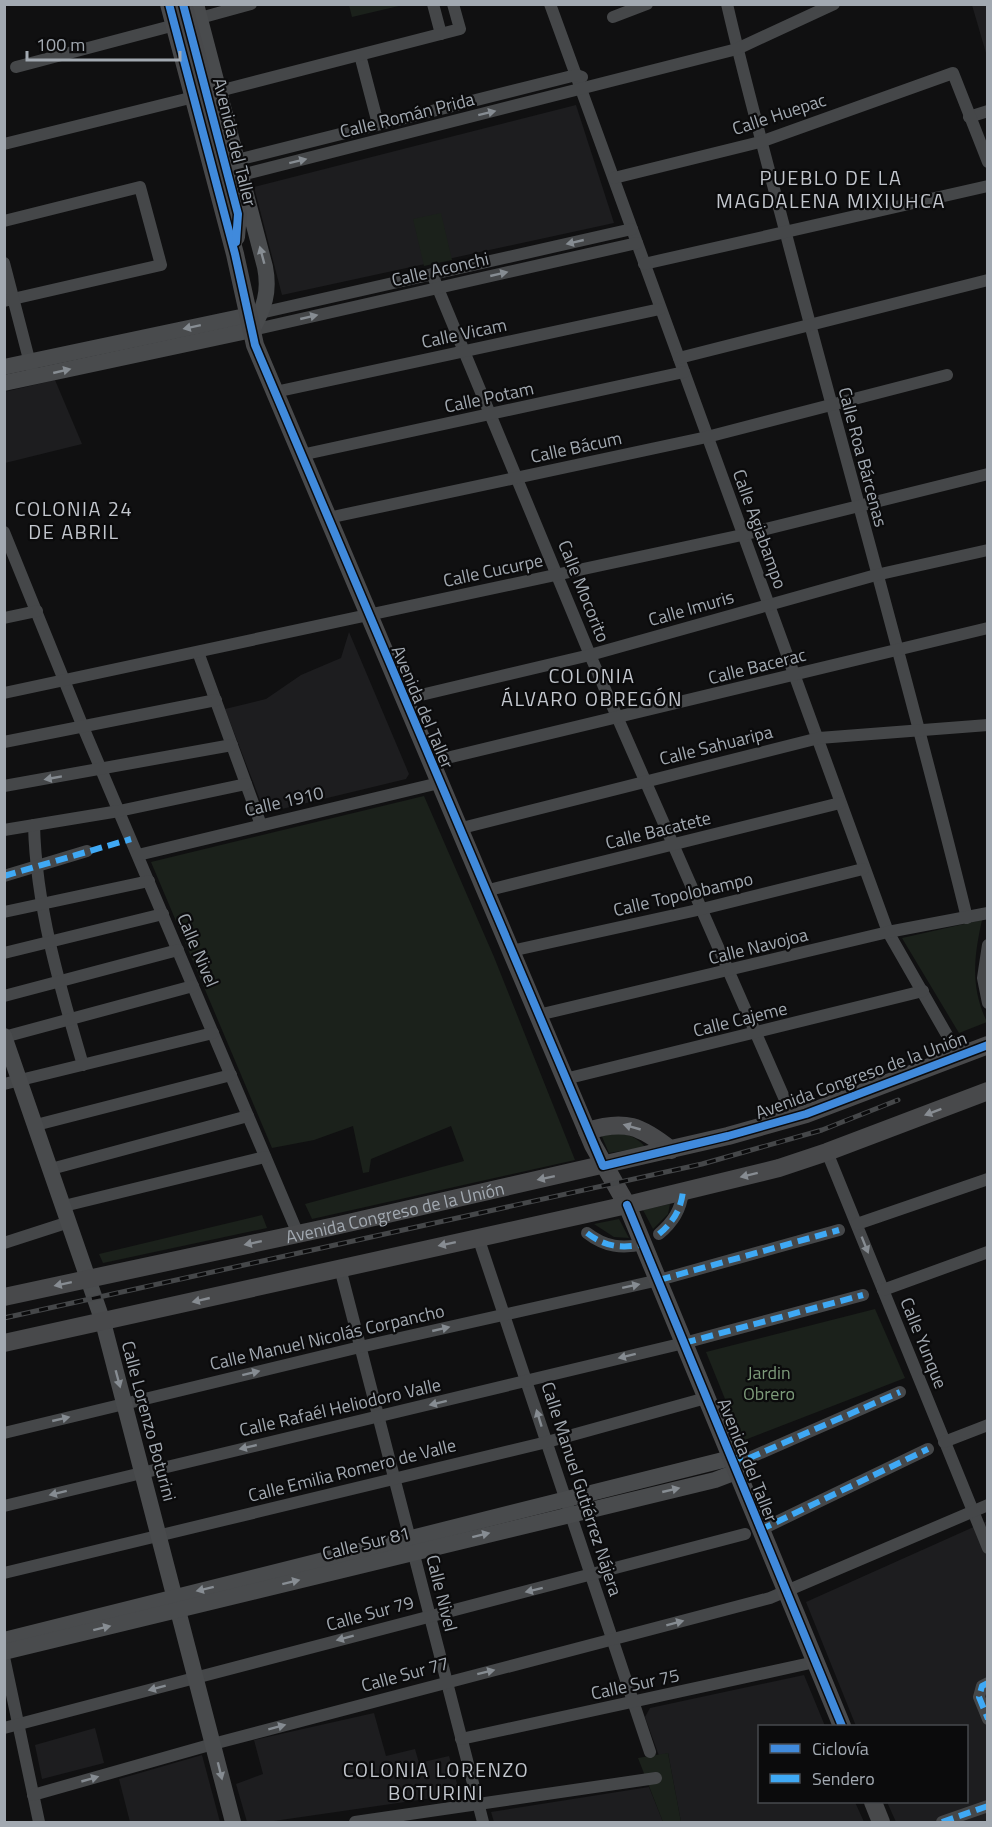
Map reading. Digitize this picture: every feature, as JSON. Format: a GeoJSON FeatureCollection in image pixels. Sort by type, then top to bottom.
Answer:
{"type":"FeatureCollection","features":[{"type":"Feature","properties":{"kind":"main road","name":"Avenida del Taller"},"geometry":{"type":"LineString","coordinates":[[169,4],[274,392],[587,1131],[603,1166],[627,1205],[652,1239],[659,1280],[706,1398],[738,1463],[753,1532],[787,1593],[842,1725]]}},
{"type":"Feature","properties":{"kind":"main road","name":"Avenida del Taller"},"geometry":{"type":"LineString","coordinates":[[183,4],[238,214],[236,254]]}},
{"type":"Feature","properties":{"kind":"main road","name":"Avenida Congreso de la Unión"},"geometry":{"type":"LineString","coordinates":[[4,1297],[671,1150],[793,1118],[987,1044]]}},
{"type":"Feature","properties":{"kind":"main road"},"geometry":{"type":"LineString","coordinates":[[4,1343],[627,1205],[779,1168],[987,1091]]}},
{"type":"Feature","properties":{"kind":"main road"},"geometry":{"type":"LineString","coordinates":[[587,1131],[612,1124],[634,1127],[671,1150]]}},
{"type":"Feature","properties":{"kind":"main road"},"geometry":{"type":"LineString","coordinates":[[873,1803],[881,1822]]}},
{"type":"Feature","properties":{"kind":"street"},"geometry":{"type":"LineString","coordinates":[[4,383],[32,369],[254,319],[267,296],[267,281],[198,11],[251,4]]}},
{"type":"Feature","properties":{"kind":"street"},"geometry":{"type":"LineString","coordinates":[[433,4],[441,34]]}},
{"type":"Feature","properties":{"kind":"street"},"geometry":{"type":"LineString","coordinates":[[219,91],[460,29],[453,4]]}},
{"type":"Feature","properties":{"kind":"street","name":"Calle Agiabampo"},"geometry":{"type":"LineString","coordinates":[[550,4],[742,535],[819,738],[863,869],[888,932],[959,1056]]}},
{"type":"Feature","properties":{"kind":"street"},"geometry":{"type":"LineString","coordinates":[[613,17],[647,4]]}},
{"type":"Feature","properties":{"kind":"street","name":"Calle Roa Bárcenas"},"geometry":{"type":"LineString","coordinates":[[727,4],[760,142],[786,232],[876,575],[921,731],[967,918]]}},
{"type":"Feature","properties":{"kind":"street","name":"Calle Román Prida"},"geometry":{"type":"LineString","coordinates":[[239,168],[437,126],[737,49],[834,4]]}},
{"type":"Feature","properties":{"kind":"street"},"geometry":{"type":"LineString","coordinates":[[16,67],[175,25]]}},
{"type":"Feature","properties":{"kind":"street"},"geometry":{"type":"LineString","coordinates":[[360,55],[378,124]]}},
{"type":"Feature","properties":{"kind":"street","name":"Calle Huepac"},"geometry":{"type":"LineString","coordinates":[[614,178],[760,142],[953,73],[969,117]]}},
{"type":"Feature","properties":{"kind":"street"},"geometry":{"type":"LineString","coordinates":[[576,75],[596,85]]}},
{"type":"Feature","properties":{"kind":"street","name":"Calle Román Prida"},"geometry":{"type":"LineString","coordinates":[[239,168],[378,124],[576,75]]}},
{"type":"Feature","properties":{"kind":"street"},"geometry":{"type":"LineString","coordinates":[[4,144],[194,97]]}},
{"type":"Feature","properties":{"kind":"street"},"geometry":{"type":"LineString","coordinates":[[434,111],[437,126]]}},
{"type":"Feature","properties":{"kind":"street"},"geometry":{"type":"LineString","coordinates":[[987,111],[969,117],[987,162]]}},
{"type":"Feature","properties":{"kind":"street"},"geometry":{"type":"LineString","coordinates":[[644,264],[987,186]]}},
{"type":"Feature","properties":{"kind":"street"},"geometry":{"type":"LineString","coordinates":[[4,221],[140,187],[161,265],[9,300]]}},
{"type":"Feature","properties":{"kind":"street","name":"Calle Aconchi"},"geometry":{"type":"LineString","coordinates":[[254,319],[432,274],[632,229]]}},
{"type":"Feature","properties":{"kind":"street","name":"Calle Aconchi"},"geometry":{"type":"LineString","coordinates":[[254,319],[438,288],[637,243]]}},
{"type":"Feature","properties":{"kind":"street"},"geometry":{"type":"LineString","coordinates":[[4,263],[9,300],[32,369]]}},
{"type":"Feature","properties":{"kind":"street","name":"Calle Mocorito"},"geometry":{"type":"LineString","coordinates":[[432,274],[489,415],[559,575],[590,655],[793,1118]]}},
{"type":"Feature","properties":{"kind":"street"},"geometry":{"type":"LineString","coordinates":[[679,358],[987,280]]}},
{"type":"Feature","properties":{"kind":"street","name":"Calle Vicam"},"geometry":{"type":"LineString","coordinates":[[274,392],[660,309]]}},
{"type":"Feature","properties":{"kind":"street"},"geometry":{"type":"LineString","coordinates":[[4,367],[32,369]]}},
{"type":"Feature","properties":{"kind":"street","name":"Calle Potam"},"geometry":{"type":"LineString","coordinates":[[301,455],[684,372]]}},
{"type":"Feature","properties":{"kind":"street","name":"Calle Bácum"},"geometry":{"type":"LineString","coordinates":[[327,518],[707,437],[946,375]]}},
{"type":"Feature","properties":{"kind":"street","name":"Calle Cucurpe"},"geometry":{"type":"LineString","coordinates":[[4,693],[742,535],[987,474]]}},
{"type":"Feature","properties":{"kind":"street","name":"Calle Nivel"},"geometry":{"type":"LineString","coordinates":[[4,532],[8,550],[37,611],[83,727],[298,1234]]}},
{"type":"Feature","properties":{"kind":"street","name":"Calle Imuris"},"geometry":{"type":"LineString","coordinates":[[404,699],[590,655],[876,575],[987,550]]}},
{"type":"Feature","properties":{"kind":"street"},"geometry":{"type":"LineString","coordinates":[[4,618],[37,611]]}},
{"type":"Feature","properties":{"kind":"street","name":"Calle Bacerac"},"geometry":{"type":"LineString","coordinates":[[430,762],[987,628]]}},
{"type":"Feature","properties":{"kind":"street"},"geometry":{"type":"LineString","coordinates":[[198,652],[261,825]]}},
{"type":"Feature","properties":{"kind":"street"},"geometry":{"type":"LineString","coordinates":[[4,742],[216,700]]}},
{"type":"Feature","properties":{"kind":"street","name":"Calle Sahuaripa"},"geometry":{"type":"LineString","coordinates":[[458,829],[819,738],[987,725]]}},
{"type":"Feature","properties":{"kind":"street"},"geometry":{"type":"LineString","coordinates":[[4,786],[232,745]]}},
{"type":"Feature","properties":{"kind":"street","name":"Calle 1910"},"geometry":{"type":"LineString","coordinates":[[138,855],[439,783]]}},
{"type":"Feature","properties":{"kind":"street"},"geometry":{"type":"LineString","coordinates":[[4,830],[119,811],[246,784]]}},
{"type":"Feature","properties":{"kind":"street","name":"Calle Bacatete"},"geometry":{"type":"LineString","coordinates":[[485,891],[840,803]]}},
{"type":"Feature","properties":{"kind":"street"},"geometry":{"type":"LineString","coordinates":[[34,825],[35,867],[41,904],[69,1019],[83,1065]]}},
{"type":"Feature","properties":{"kind":"street"},"geometry":{"type":"LineString","coordinates":[[4,876],[87,851]]}},
{"type":"Feature","properties":{"kind":"street","name":"Calle Topolobampo"},"geometry":{"type":"LineString","coordinates":[[511,951],[702,909],[863,869]]}},
{"type":"Feature","properties":{"kind":"street"},"geometry":{"type":"LineString","coordinates":[[4,912],[149,881]]}},
{"type":"Feature","properties":{"kind":"street","name":"Calle Navojoa"},"geometry":{"type":"LineString","coordinates":[[538,1015],[888,932],[987,913]]}},
{"type":"Feature","properties":{"kind":"street"},"geometry":{"type":"LineString","coordinates":[[4,953],[163,914]]}},
{"type":"Feature","properties":{"kind":"street"},"geometry":{"type":"LineString","coordinates":[[987,945],[983,978],[987,1003]]}},
{"type":"Feature","properties":{"kind":"street"},"geometry":{"type":"LineString","coordinates":[[4,996],[178,950]]}},
{"type":"Feature","properties":{"kind":"street"},"geometry":{"type":"LineString","coordinates":[[5,1036],[193,986]]}},
{"type":"Feature","properties":{"kind":"street","name":"Calle Cajeme"},"geometry":{"type":"LineString","coordinates":[[565,1079],[756,1034],[923,991]]}},
{"type":"Feature","properties":{"kind":"street"},"geometry":{"type":"LineString","coordinates":[[13,1082],[213,1033]]}},
{"type":"Feature","properties":{"kind":"street","name":"Calle Lorenzo Boturini"},"geometry":{"type":"LineString","coordinates":[[5,1036],[13,1082],[36,1125],[103,1322],[233,1822]]}},
{"type":"Feature","properties":{"kind":"street"},"geometry":{"type":"LineString","coordinates":[[36,1125],[231,1075]]}},
{"type":"Feature","properties":{"kind":"street"},"geometry":{"type":"LineString","coordinates":[[51,1169],[248,1116]]}},
{"type":"Feature","properties":{"kind":"street","name":"Calle Yunque"},"geometry":{"type":"LineString","coordinates":[[827,1152],[987,1548]]}},
{"type":"Feature","properties":{"kind":"street"},"geometry":{"type":"LineString","coordinates":[[4,1243],[66,1214],[265,1156]]}},
{"type":"Feature","properties":{"kind":"street"},"geometry":{"type":"LineString","coordinates":[[857,1224],[987,1179]]}},
{"type":"Feature","properties":{"kind":"street"},"geometry":{"type":"LineString","coordinates":[[586,1233],[609,1246],[627,1248],[652,1239],[675,1217],[682,1202],[683,1191]]}},
{"type":"Feature","properties":{"kind":"street","name":"Calle Manuel Nicolás Corpancho"},"geometry":{"type":"LineString","coordinates":[[4,1433],[360,1347],[659,1280],[839,1230]]}},
{"type":"Feature","properties":{"kind":"street","name":"Calle Manuel Gutiérrez Nájera"},"geometry":{"type":"LineString","coordinates":[[478,1237],[506,1314],[650,1752]]}},
{"type":"Feature","properties":{"kind":"street"},"geometry":{"type":"LineString","coordinates":[[883,1290],[987,1252]]}},
{"type":"Feature","properties":{"kind":"street","name":"Calle Nivel"},"geometry":{"type":"LineString","coordinates":[[340,1268],[483,1822]]}},
{"type":"Feature","properties":{"kind":"street","name":"Calle Rafaél Heliodoro Valle"},"geometry":{"type":"LineString","coordinates":[[4,1506],[684,1343],[864,1295]]}},
{"type":"Feature","properties":{"kind":"street"},"geometry":{"type":"LineString","coordinates":[[738,1463],[900,1392]]}},
{"type":"Feature","properties":{"kind":"street","name":"Calle Emilia Romero de Valle"},"geometry":{"type":"LineString","coordinates":[[4,1573],[547,1442],[706,1398]]}},
{"type":"Feature","properties":{"kind":"street"},"geometry":{"type":"LineString","coordinates":[[944,1442],[987,1425]]}},
{"type":"Feature","properties":{"kind":"street","name":"Calle Sur 79"},"geometry":{"type":"LineString","coordinates":[[4,1728],[753,1532],[928,1449]]}},
{"type":"Feature","properties":{"kind":"street","name":"Calle Sur 81"},"geometry":{"type":"LineString","coordinates":[[4,1640],[177,1603],[568,1507],[715,1480],[738,1463]]}},
{"type":"Feature","properties":{"kind":"street","name":"Calle Sur 77"},"geometry":{"type":"LineString","coordinates":[[33,1795],[213,1744],[787,1593],[987,1505]]}},
{"type":"Feature","properties":{"kind":"street","name":"Calle Sur 81"},"geometry":{"type":"LineString","coordinates":[[4,1652],[177,1603]]}},
{"type":"Feature","properties":{"kind":"street"},"geometry":{"type":"LineString","coordinates":[[4,1657],[39,1822]]}},
{"type":"Feature","properties":{"kind":"street","name":"Calle Sur 75"},"geometry":{"type":"LineString","coordinates":[[461,1739],[815,1662]]}},
{"type":"Feature","properties":{"kind":"street"},"geometry":{"type":"LineString","coordinates":[[987,1683],[982,1686],[979,1693],[987,1719]]}},
{"type":"Feature","properties":{"kind":"street"},"geometry":{"type":"LineString","coordinates":[[355,1822],[388,1820],[478,1803],[656,1778]]}},
{"type":"Feature","properties":{"kind":"street"},"geometry":{"type":"LineString","coordinates":[[942,1822],[987,1806]]}},
{"type":"Feature","properties":{"kind":"shaded area"},"geometry":{"type":"Polygon","coordinates":[[[972,5],[987,5],[986,53],[972,5]]]}},
{"type":"Feature","properties":{"kind":"shaded area"},"geometry":{"type":"Polygon","coordinates":[[[576,105],[614,223],[282,295],[254,187],[576,105]]]}},
{"type":"Feature","properties":{"kind":"shaded area"},"geometry":{"type":"Polygon","coordinates":[[[55,380],[82,444],[5,463],[4,392],[55,380]]]}},
{"type":"Feature","properties":{"kind":"shaded area"},"geometry":{"type":"Polygon","coordinates":[[[349,632],[409,774],[406,779],[265,813],[225,709],[266,699],[301,675],[341,658],[349,632]]]}},
{"type":"Feature","properties":{"kind":"shaded area"},"geometry":{"type":"Polygon","coordinates":[[[987,1521],[987,1822],[896,1822],[887,1803],[968,1803],[968,1725],[856,1725],[806,1602],[987,1521]]]}},
{"type":"Feature","properties":{"kind":"shaded area"},"geometry":{"type":"Polygon","coordinates":[[[804,1675],[825,1725],[758,1725],[758,1803],[855,1803],[864,1822],[681,1822],[668,1753],[659,1756],[645,1717],[650,1708],[804,1675]]]}},
{"type":"Feature","properties":{"kind":"shaded area"},"geometry":{"type":"Polygon","coordinates":[[[374,1713],[386,1756],[415,1749],[419,1763],[449,1756],[460,1794],[267,1822],[247,1822],[236,1784],[263,1774],[254,1740],[374,1713]]]}},
{"type":"Feature","properties":{"kind":"shaded area"},"geometry":{"type":"Polygon","coordinates":[[[95,1728],[104,1763],[42,1779],[35,1745],[95,1728]]]}},
{"type":"Feature","properties":{"kind":"shaded area"},"geometry":{"type":"Polygon","coordinates":[[[202,1755],[220,1822],[130,1822],[119,1779],[202,1755]]]}},
{"type":"Feature","properties":{"kind":"shaded area"},"geometry":{"type":"Polygon","coordinates":[[[649,1787],[663,1822],[494,1822],[491,1812],[649,1787]]]}},
{"type":"Feature","properties":{"kind":"green space"},"geometry":{"type":"Polygon","coordinates":[[[349,4],[403,5],[352,17],[349,4]]]}},
{"type":"Feature","properties":{"kind":"green space"},"geometry":{"type":"Polygon","coordinates":[[[441,213],[452,260],[424,266],[413,219],[441,213]]]}},
{"type":"Feature","properties":{"kind":"green space"},"geometry":{"type":"Polygon","coordinates":[[[424,796],[494,957],[575,1160],[312,1219],[305,1204],[464,1161],[451,1126],[371,1159],[369,1172],[363,1173],[353,1126],[314,1140],[272,1148],[151,862],[424,796]]]}},
{"type":"Feature","properties":{"kind":"green space"},"geometry":{"type":"Polygon","coordinates":[[[982,920],[975,971],[978,996],[987,1022],[959,1033],[902,938],[982,920]]]}},
{"type":"Feature","properties":{"kind":"green space"},"geometry":{"type":"Polygon","coordinates":[[[600,1132],[630,1136],[645,1147],[609,1153],[600,1132]]]}},
{"type":"Feature","properties":{"kind":"green space"},"geometry":{"type":"Polygon","coordinates":[[[670,1204],[668,1214],[653,1229],[643,1210],[670,1204]]]}},
{"type":"Feature","properties":{"kind":"green space"},"geometry":{"type":"Polygon","coordinates":[[[262,1215],[267,1228],[103,1263],[99,1254],[262,1215]]]}},
{"type":"Feature","properties":{"kind":"green space"},"geometry":{"type":"Polygon","coordinates":[[[619,1219],[629,1238],[614,1237],[594,1224],[619,1219]]]}},
{"type":"Feature","properties":{"kind":"green space","name":"Jardin Obrero"},"geometry":{"type":"Polygon","coordinates":[[[875,1309],[905,1378],[742,1441],[706,1352],[875,1309]]]}},
{"type":"Feature","properties":{"kind":"green space"},"geometry":{"type":"Polygon","coordinates":[[[668,1753],[681,1822],[663,1822],[638,1758],[668,1753]]]}},
{"type":"Feature","properties":{"kind":"railway"},"geometry":{"type":"LineString","coordinates":[[4,1318],[702,1164],[822,1130],[898,1100]]}},
{"type":"Feature","properties":{"kind":"marked path"},"geometry":{"type":"LineString","coordinates":[[4,876],[131,839]]}},
{"type":"Feature","properties":{"kind":"marked path"},"geometry":{"type":"LineString","coordinates":[[659,1234],[676,1215],[683,1191]]}},
{"type":"Feature","properties":{"kind":"marked path"},"geometry":{"type":"LineString","coordinates":[[659,1280],[839,1230]]}},
{"type":"Feature","properties":{"kind":"marked path"},"geometry":{"type":"LineString","coordinates":[[587,1233],[614,1246],[644,1244]]}},
{"type":"Feature","properties":{"kind":"marked path"},"geometry":{"type":"LineString","coordinates":[[684,1343],[863,1295]]}},
{"type":"Feature","properties":{"kind":"marked path"},"geometry":{"type":"LineString","coordinates":[[731,1458],[747,1459],[900,1392]]}},
{"type":"Feature","properties":{"kind":"marked path"},"geometry":{"type":"LineString","coordinates":[[760,1530],[928,1449]]}},
{"type":"Feature","properties":{"kind":"marked path"},"geometry":{"type":"LineString","coordinates":[[988,1683],[982,1686],[979,1697],[988,1719]]}},
{"type":"Feature","properties":{"kind":"marked path"},"geometry":{"type":"LineString","coordinates":[[942,1822],[988,1806]]}},
{"type":"Feature","properties":{"kind":"cycle path"},"geometry":{"type":"LineString","coordinates":[[169,4],[235,254],[255,345],[603,1166],[728,1136],[806,1114],[988,1045]]}},
{"type":"Feature","properties":{"kind":"cycle path"},"geometry":{"type":"LineString","coordinates":[[183,4],[238,214],[236,242]]}},
{"type":"Feature","properties":{"kind":"cycle path"},"geometry":{"type":"LineString","coordinates":[[627,1205],[842,1725]]}},
{"type":"Feature","properties":{"kind":"district","name":"PUEBLO DE LA MAGDALENA MIXIUHCA"},"geometry":{"type":"Point","coordinates":[831,188]}},
{"type":"Feature","properties":{"kind":"district","name":"COLONIA 24 DE ABRIL"},"geometry":{"type":"Point","coordinates":[74,520]}},
{"type":"Feature","properties":{"kind":"district","name":"COLONIA ÁLVARO OBREGÓN"},"geometry":{"type":"Point","coordinates":[592,686]}},
{"type":"Feature","properties":{"kind":"district","name":"COLONIA LORENZO BOTURINI"},"geometry":{"type":"Point","coordinates":[436,1780]}}]}
